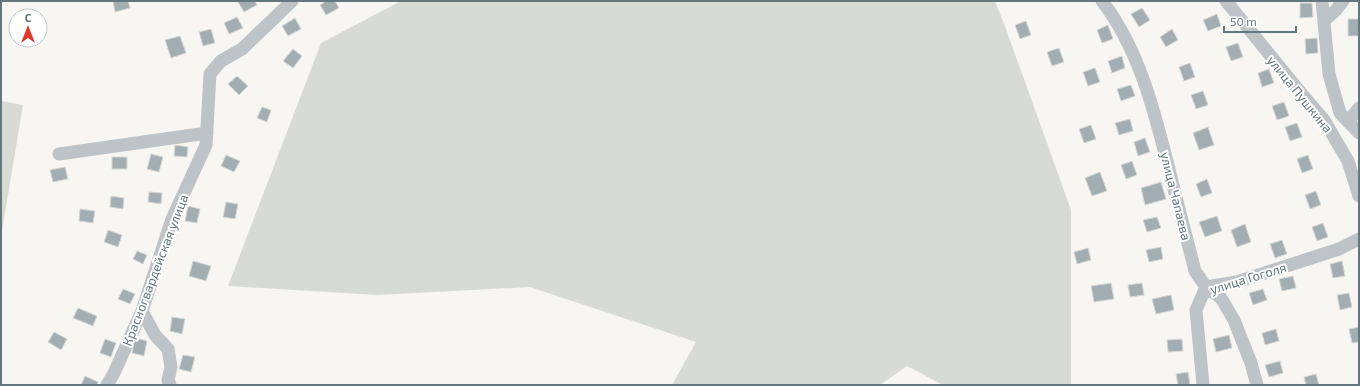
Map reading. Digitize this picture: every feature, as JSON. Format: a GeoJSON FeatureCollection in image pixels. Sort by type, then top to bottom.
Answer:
{"type":"FeatureCollection","features":[{"type":"Feature","properties":{"kind":"street","name":"Красногвардейская улица"},"geometry":{"type":"LineString","coordinates":[[107,385],[142,311],[172,219],[206,145],[210,74],[221,61],[242,49],[292,1]]}},
{"type":"Feature","properties":{"kind":"street","name":"улица Чапаева"},"geometry":{"type":"LineString","coordinates":[[1102,1],[1114,16],[1140,70],[1157,120],[1195,271],[1206,287],[1221,298],[1234,320],[1251,363],[1257,385]]}},
{"type":"Feature","properties":{"kind":"street","name":"улица Пушкина"},"geometry":{"type":"LineString","coordinates":[[1226,1],[1296,88],[1324,120],[1348,161],[1358,187]]}},
{"type":"Feature","properties":{"kind":"street"},"geometry":{"type":"LineString","coordinates":[[1322,1],[1329,74],[1340,113],[1359,133]]}},
{"type":"Feature","properties":{"kind":"street"},"geometry":{"type":"LineString","coordinates":[[1324,21],[1343,1]]}},
{"type":"Feature","properties":{"kind":"street"},"geometry":{"type":"LineString","coordinates":[[1348,122],[1359,108]]}},
{"type":"Feature","properties":{"kind":"street"},"geometry":{"type":"LineString","coordinates":[[60,154],[207,133]]}},
{"type":"Feature","properties":{"kind":"street","name":"улица Гоголя"},"geometry":{"type":"LineString","coordinates":[[1204,385],[1196,310],[1206,287],[1237,282],[1339,249],[1359,239]]}},
{"type":"Feature","properties":{"kind":"street"},"geometry":{"type":"LineString","coordinates":[[142,311],[155,335],[168,349],[171,367],[168,380],[170,385]]}},
{"type":"Feature","properties":{"kind":"shaded area"},"geometry":{"type":"Polygon","coordinates":[[[401,1],[995,1],[1071,210],[1071,385],[943,385],[907,366],[880,385],[672,385],[696,342],[530,287],[377,295],[228,286],[321,43],[401,1]]]}},
{"type":"Feature","properties":{"kind":"shaded area"},"geometry":{"type":"Polygon","coordinates":[[[1,101],[23,105],[1,237],[1,101]]]}},
{"type":"Feature","properties":{"kind":"building"},"geometry":{"type":"Polygon","coordinates":[[[113,1],[128,1],[130,8],[115,12],[113,1]]]}},
{"type":"Feature","properties":{"kind":"building"},"geometry":{"type":"Polygon","coordinates":[[[255,1],[257,5],[244,12],[238,2],[255,1]]]}},
{"type":"Feature","properties":{"kind":"building"},"geometry":{"type":"Polygon","coordinates":[[[326,1],[335,1],[339,8],[326,15],[320,5],[326,1]]]}},
{"type":"Feature","properties":{"kind":"building"},"geometry":{"type":"Polygon","coordinates":[[[1300,3],[1312,3],[1313,17],[1300,18],[1300,3]]]}},
{"type":"Feature","properties":{"kind":"building"},"geometry":{"type":"Polygon","coordinates":[[[1142,8],[1150,20],[1139,27],[1131,14],[1142,8]]]}},
{"type":"Feature","properties":{"kind":"building"},"geometry":{"type":"Polygon","coordinates":[[[1217,14],[1221,26],[1208,31],[1203,20],[1217,14]]]}},
{"type":"Feature","properties":{"kind":"building"},"geometry":{"type":"Polygon","coordinates":[[[237,17],[243,28],[229,34],[224,23],[237,17]]]}},
{"type":"Feature","properties":{"kind":"building"},"geometry":{"type":"Polygon","coordinates":[[[295,18],[301,29],[288,36],[282,26],[295,18]]]}},
{"type":"Feature","properties":{"kind":"building"},"geometry":{"type":"Polygon","coordinates":[[[1348,19],[1359,19],[1359,36],[1348,36],[1348,19]]]}},
{"type":"Feature","properties":{"kind":"building"},"geometry":{"type":"Polygon","coordinates":[[[1026,21],[1031,35],[1020,39],[1015,25],[1026,21]]]}},
{"type":"Feature","properties":{"kind":"building"},"geometry":{"type":"Polygon","coordinates":[[[1108,25],[1113,39],[1102,43],[1097,30],[1108,25]]]}},
{"type":"Feature","properties":{"kind":"building"},"geometry":{"type":"Polygon","coordinates":[[[211,29],[215,43],[203,46],[199,32],[211,29]]]}},
{"type":"Feature","properties":{"kind":"building"},"geometry":{"type":"Polygon","coordinates":[[[1172,29],[1178,40],[1166,47],[1160,37],[1172,29]]]}},
{"type":"Feature","properties":{"kind":"building"},"geometry":{"type":"Polygon","coordinates":[[[180,36],[186,53],[171,58],[165,40],[180,36]]]}},
{"type":"Feature","properties":{"kind":"building"},"geometry":{"type":"Polygon","coordinates":[[[1317,38],[1318,53],[1306,54],[1305,39],[1317,38]]]}},
{"type":"Feature","properties":{"kind":"building"},"geometry":{"type":"Polygon","coordinates":[[[1238,43],[1243,57],[1231,61],[1226,47],[1238,43]]]}},
{"type":"Feature","properties":{"kind":"building"},"geometry":{"type":"Polygon","coordinates":[[[1059,48],[1064,62],[1052,66],[1047,52],[1059,48]]]}},
{"type":"Feature","properties":{"kind":"building"},"geometry":{"type":"Polygon","coordinates":[[[293,49],[302,56],[293,68],[283,61],[293,49]]]}},
{"type":"Feature","properties":{"kind":"building"},"geometry":{"type":"Polygon","coordinates":[[[1122,56],[1125,68],[1112,73],[1108,61],[1122,56]]]}},
{"type":"Feature","properties":{"kind":"building"},"geometry":{"type":"Polygon","coordinates":[[[1190,63],[1195,77],[1184,81],[1179,67],[1190,63]]]}},
{"type":"Feature","properties":{"kind":"building"},"geometry":{"type":"Polygon","coordinates":[[[1095,68],[1100,82],[1088,86],[1083,72],[1095,68]]]}},
{"type":"Feature","properties":{"kind":"building"},"geometry":{"type":"Polygon","coordinates":[[[1269,69],[1274,83],[1262,87],[1258,73],[1269,69]]]}},
{"type":"Feature","properties":{"kind":"building"},"geometry":{"type":"Polygon","coordinates":[[[237,76],[248,86],[239,95],[228,84],[237,76]]]}},
{"type":"Feature","properties":{"kind":"building"},"geometry":{"type":"Polygon","coordinates":[[[1131,85],[1135,96],[1121,101],[1117,89],[1131,85]]]}},
{"type":"Feature","properties":{"kind":"building"},"geometry":{"type":"Polygon","coordinates":[[[1203,91],[1208,105],[1196,109],[1191,95],[1203,91]]]}},
{"type":"Feature","properties":{"kind":"building"},"geometry":{"type":"Polygon","coordinates":[[[1284,102],[1289,116],[1277,120],[1272,106],[1284,102]]]}},
{"type":"Feature","properties":{"kind":"building"},"geometry":{"type":"Polygon","coordinates":[[[262,107],[271,110],[267,122],[257,118],[262,107]]]}},
{"type":"Feature","properties":{"kind":"building"},"geometry":{"type":"Polygon","coordinates":[[[1130,119],[1133,131],[1119,135],[1115,123],[1130,119]]]}},
{"type":"Feature","properties":{"kind":"building"},"geometry":{"type":"Polygon","coordinates":[[[1297,123],[1302,137],[1290,141],[1285,127],[1297,123]]]}},
{"type":"Feature","properties":{"kind":"building"},"geometry":{"type":"Polygon","coordinates":[[[1091,125],[1096,139],[1084,143],[1079,129],[1091,125]]]}},
{"type":"Feature","properties":{"kind":"building"},"geometry":{"type":"Polygon","coordinates":[[[1208,127],[1214,145],[1199,150],[1193,133],[1208,127]]]}},
{"type":"Feature","properties":{"kind":"building"},"geometry":{"type":"Polygon","coordinates":[[[1145,138],[1150,152],[1138,156],[1134,142],[1145,138]]]}},
{"type":"Feature","properties":{"kind":"building"},"geometry":{"type":"Polygon","coordinates":[[[175,145],[188,147],[187,157],[174,156],[175,145]]]}},
{"type":"Feature","properties":{"kind":"building"},"geometry":{"type":"Polygon","coordinates":[[[151,154],[163,157],[159,172],[147,169],[151,154]]]}},
{"type":"Feature","properties":{"kind":"building"},"geometry":{"type":"Polygon","coordinates":[[[226,155],[240,161],[234,172],[221,166],[226,155]]]}},
{"type":"Feature","properties":{"kind":"building"},"geometry":{"type":"Polygon","coordinates":[[[1308,155],[1313,169],[1302,173],[1297,159],[1308,155]]]}},
{"type":"Feature","properties":{"kind":"building"},"geometry":{"type":"Polygon","coordinates":[[[112,157],[127,157],[127,169],[112,169],[112,157]]]}},
{"type":"Feature","properties":{"kind":"building"},"geometry":{"type":"Polygon","coordinates":[[[1132,161],[1137,175],[1126,179],[1121,165],[1132,161]]]}},
{"type":"Feature","properties":{"kind":"building"},"geometry":{"type":"Polygon","coordinates":[[[65,167],[68,179],[53,182],[50,170],[65,167]]]}},
{"type":"Feature","properties":{"kind":"building"},"geometry":{"type":"Polygon","coordinates":[[[1100,172],[1107,191],[1092,196],[1085,178],[1100,172]]]}},
{"type":"Feature","properties":{"kind":"building"},"geometry":{"type":"Polygon","coordinates":[[[1207,179],[1212,193],[1201,197],[1196,184],[1207,179]]]}},
{"type":"Feature","properties":{"kind":"building"},"geometry":{"type":"Polygon","coordinates":[[[1161,182],[1166,199],[1145,205],[1141,188],[1161,182]]]}},
{"type":"Feature","properties":{"kind":"building"},"geometry":{"type":"Polygon","coordinates":[[[1316,191],[1321,205],[1310,209],[1305,195],[1316,191]]]}},
{"type":"Feature","properties":{"kind":"building"},"geometry":{"type":"Polygon","coordinates":[[[149,192],[162,193],[161,204],[148,202],[149,192]]]}},
{"type":"Feature","properties":{"kind":"building"},"geometry":{"type":"Polygon","coordinates":[[[111,196],[124,198],[123,209],[110,207],[111,196]]]}},
{"type":"Feature","properties":{"kind":"building"},"geometry":{"type":"Polygon","coordinates":[[[226,202],[238,204],[235,219],[223,217],[226,202]]]}},
{"type":"Feature","properties":{"kind":"building"},"geometry":{"type":"Polygon","coordinates":[[[188,206],[200,209],[197,223],[185,221],[188,206]]]}},
{"type":"Feature","properties":{"kind":"building"},"geometry":{"type":"Polygon","coordinates":[[[80,209],[95,211],[93,223],[79,221],[80,209]]]}},
{"type":"Feature","properties":{"kind":"building"},"geometry":{"type":"Polygon","coordinates":[[[1217,216],[1222,231],[1205,237],[1199,222],[1217,216]]]}},
{"type":"Feature","properties":{"kind":"building"},"geometry":{"type":"Polygon","coordinates":[[[1157,217],[1161,228],[1147,232],[1143,220],[1157,217]]]}},
{"type":"Feature","properties":{"kind":"building"},"geometry":{"type":"Polygon","coordinates":[[[1323,223],[1328,237],[1317,241],[1312,227],[1323,223]]]}},
{"type":"Feature","properties":{"kind":"building"},"geometry":{"type":"Polygon","coordinates":[[[1245,224],[1251,242],[1237,247],[1231,230],[1245,224]]]}},
{"type":"Feature","properties":{"kind":"building"},"geometry":{"type":"Polygon","coordinates":[[[108,230],[122,235],[118,247],[104,242],[108,230]]]}},
{"type":"Feature","properties":{"kind":"building"},"geometry":{"type":"Polygon","coordinates":[[[1282,240],[1287,254],[1275,258],[1270,244],[1282,240]]]}},
{"type":"Feature","properties":{"kind":"building"},"geometry":{"type":"Polygon","coordinates":[[[1161,247],[1163,259],[1149,262],[1146,250],[1161,247]]]}},
{"type":"Feature","properties":{"kind":"building"},"geometry":{"type":"Polygon","coordinates":[[[1088,248],[1091,260],[1077,264],[1074,252],[1088,248]]]}},
{"type":"Feature","properties":{"kind":"building"},"geometry":{"type":"Polygon","coordinates":[[[137,251],[147,255],[143,264],[133,259],[137,251]]]}},
{"type":"Feature","properties":{"kind":"building"},"geometry":{"type":"Polygon","coordinates":[[[193,261],[211,266],[206,281],[189,276],[193,261]]]}},
{"type":"Feature","properties":{"kind":"building"},"geometry":{"type":"Polygon","coordinates":[[[1342,261],[1345,276],[1333,278],[1330,264],[1342,261]]]}},
{"type":"Feature","properties":{"kind":"building"},"geometry":{"type":"Polygon","coordinates":[[[1293,276],[1296,288],[1282,291],[1279,279],[1293,276]]]}},
{"type":"Feature","properties":{"kind":"building"},"geometry":{"type":"Polygon","coordinates":[[[1111,283],[1114,299],[1094,302],[1091,286],[1111,283]]]}},
{"type":"Feature","properties":{"kind":"building"},"geometry":{"type":"Polygon","coordinates":[[[1142,283],[1144,295],[1130,297],[1128,285],[1142,283]]]}},
{"type":"Feature","properties":{"kind":"building"},"geometry":{"type":"Polygon","coordinates":[[[123,289],[135,294],[130,304],[118,299],[123,289]]]}},
{"type":"Feature","properties":{"kind":"building"},"geometry":{"type":"Polygon","coordinates":[[[1263,289],[1267,300],[1253,305],[1249,293],[1263,289]]]}},
{"type":"Feature","properties":{"kind":"building"},"geometry":{"type":"Polygon","coordinates":[[[1349,293],[1352,307],[1340,310],[1337,295],[1349,293]]]}},
{"type":"Feature","properties":{"kind":"building"},"geometry":{"type":"Polygon","coordinates":[[[1171,295],[1174,310],[1156,314],[1152,299],[1171,295]]]}},
{"type":"Feature","properties":{"kind":"building"},"geometry":{"type":"Polygon","coordinates":[[[78,308],[97,316],[93,326],[73,318],[78,308]]]}},
{"type":"Feature","properties":{"kind":"building"},"geometry":{"type":"Polygon","coordinates":[[[172,317],[185,319],[182,334],[170,331],[172,317]]]}},
{"type":"Feature","properties":{"kind":"building"},"geometry":{"type":"Polygon","coordinates":[[[1359,327],[1359,342],[1352,343],[1349,329],[1359,327]]]}},
{"type":"Feature","properties":{"kind":"building"},"geometry":{"type":"Polygon","coordinates":[[[1276,329],[1279,341],[1265,345],[1262,333],[1276,329]]]}},
{"type":"Feature","properties":{"kind":"building"},"geometry":{"type":"Polygon","coordinates":[[[54,332],[67,339],[61,350],[48,342],[54,332]]]}},
{"type":"Feature","properties":{"kind":"building"},"geometry":{"type":"Polygon","coordinates":[[[1229,335],[1232,348],[1216,352],[1213,339],[1229,335]]]}},
{"type":"Feature","properties":{"kind":"building"},"geometry":{"type":"Polygon","coordinates":[[[135,338],[147,341],[144,356],[132,353],[135,338]]]}},
{"type":"Feature","properties":{"kind":"building"},"geometry":{"type":"Polygon","coordinates":[[[105,339],[116,343],[111,357],[100,353],[105,339]]]}},
{"type":"Feature","properties":{"kind":"building"},"geometry":{"type":"Polygon","coordinates":[[[1182,339],[1183,351],[1168,352],[1167,340],[1182,339]]]}},
{"type":"Feature","properties":{"kind":"building"},"geometry":{"type":"Polygon","coordinates":[[[183,355],[195,357],[191,372],[179,369],[183,355]]]}},
{"type":"Feature","properties":{"kind":"building"},"geometry":{"type":"Polygon","coordinates":[[[1280,361],[1283,373],[1269,377],[1265,365],[1280,361]]]}},
{"type":"Feature","properties":{"kind":"building"},"geometry":{"type":"Polygon","coordinates":[[[1188,372],[1190,385],[1178,385],[1176,374],[1188,372]]]}},
{"type":"Feature","properties":{"kind":"building"},"geometry":{"type":"Polygon","coordinates":[[[1316,374],[1319,385],[1306,385],[1304,377],[1316,374]]]}},
{"type":"Feature","properties":{"kind":"building"},"geometry":{"type":"Polygon","coordinates":[[[85,376],[98,382],[97,385],[81,385],[85,376]]]}}]}
